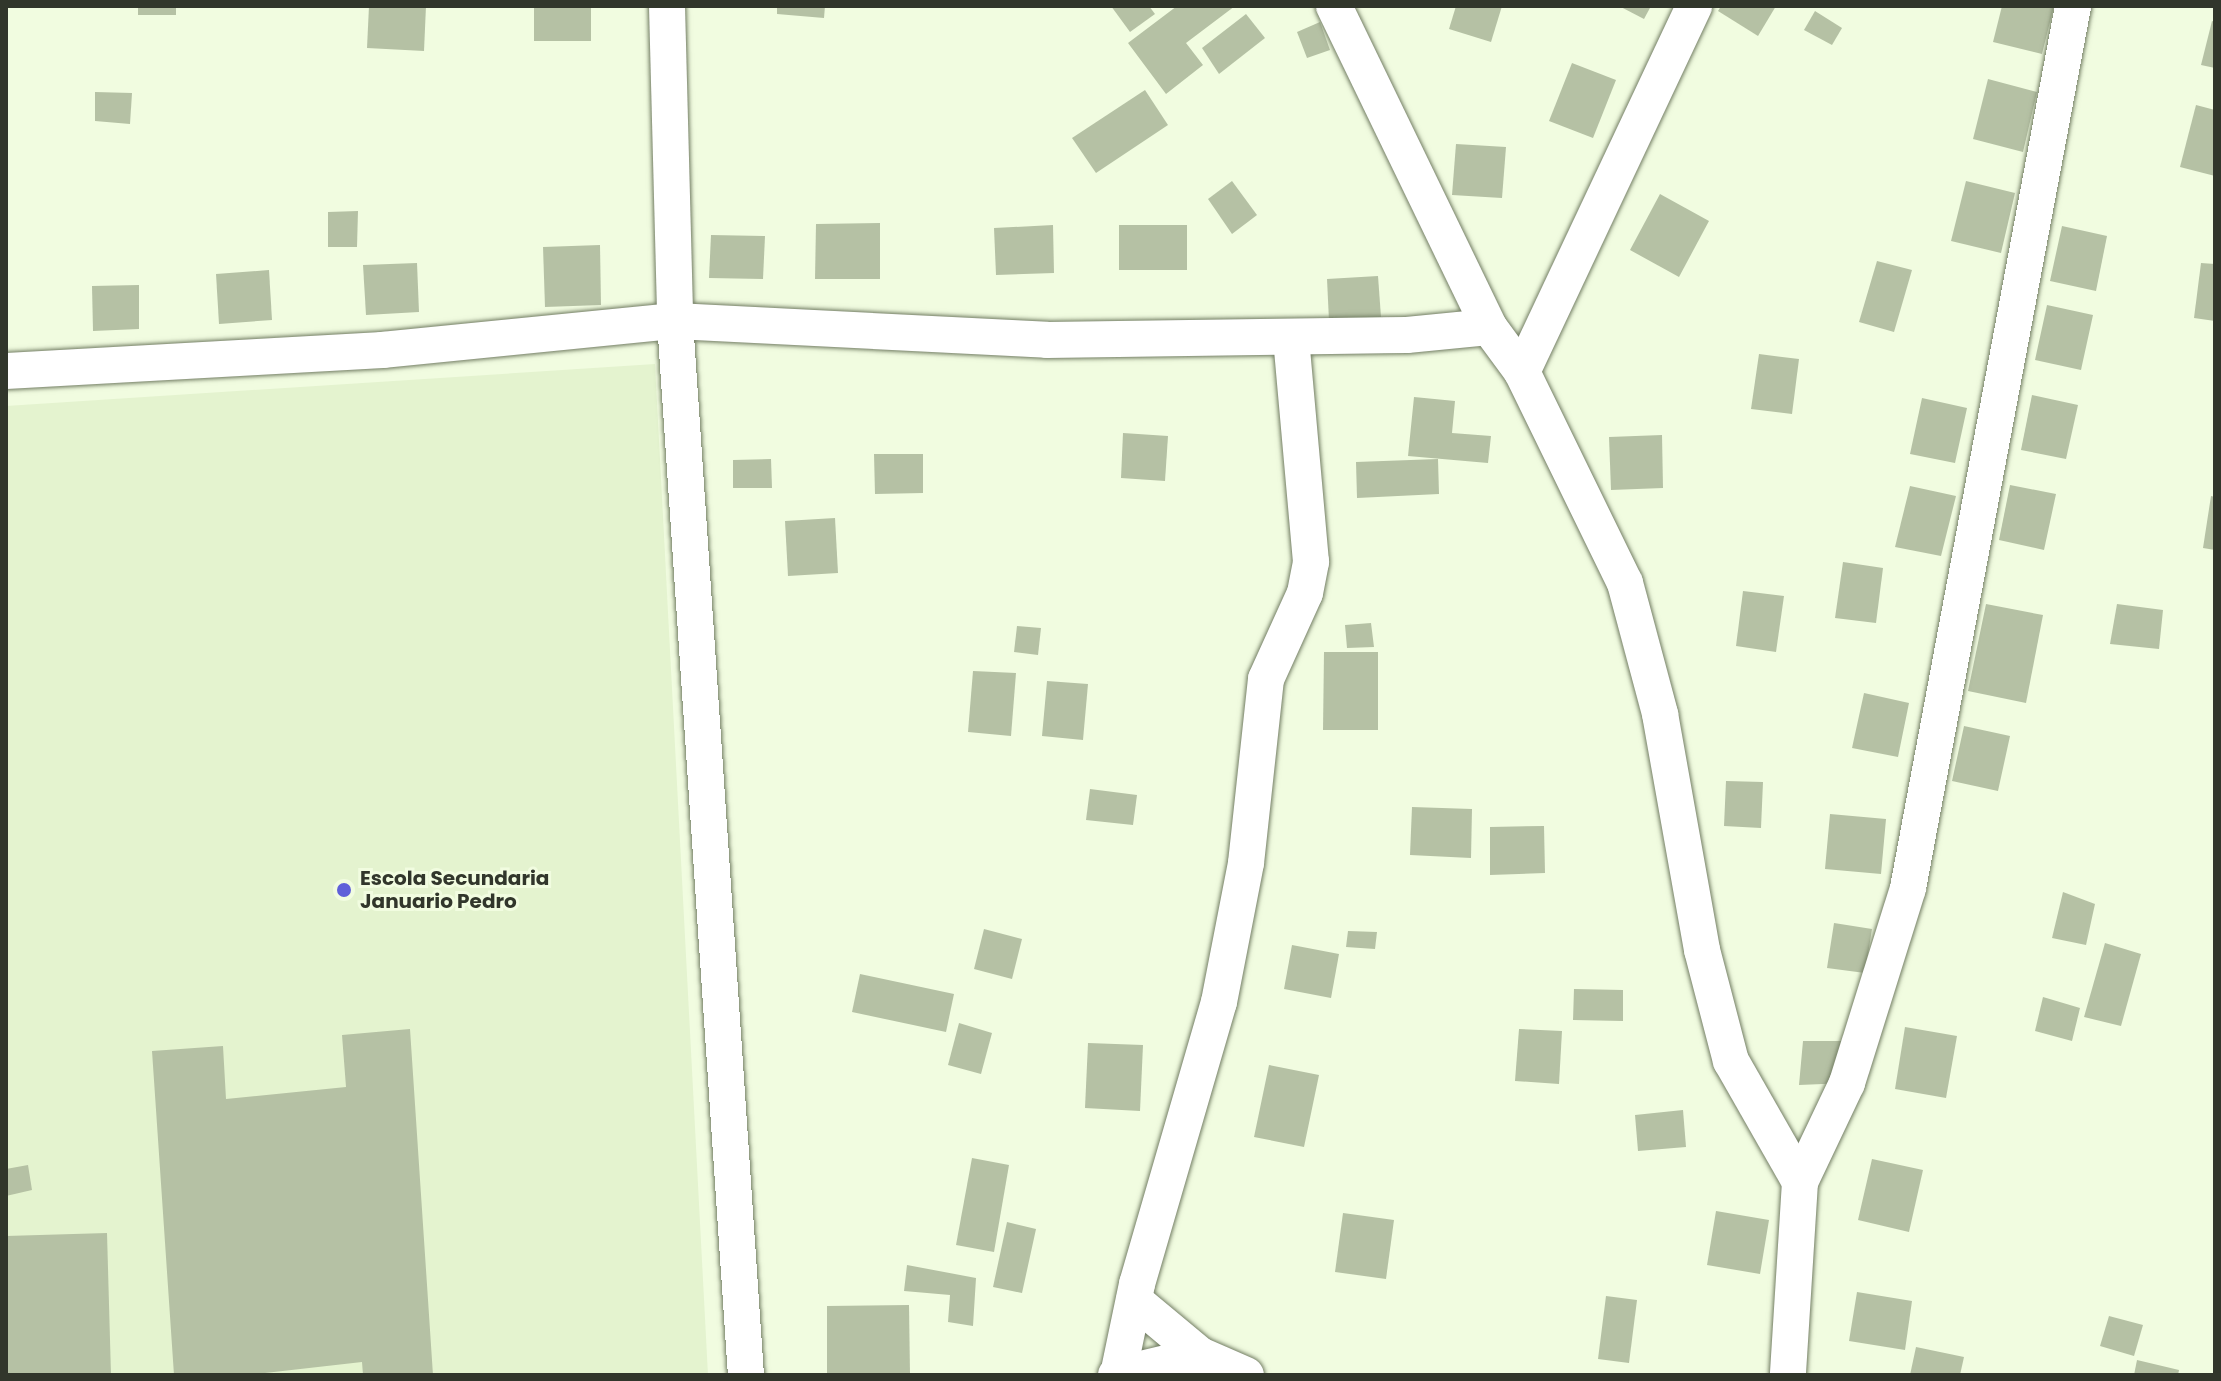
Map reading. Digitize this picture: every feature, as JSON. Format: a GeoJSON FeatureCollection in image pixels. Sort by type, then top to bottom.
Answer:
{"type":"FeatureCollection","features":[{"type":"Feature","properties":{"kind":"street"},"geometry":{"type":"LineString","coordinates":[[667,6],[675,321],[746,1375]]}},
{"type":"Feature","properties":{"kind":"street"},"geometry":{"type":"LineString","coordinates":[[1522,372],[1694,6]]}},
{"type":"Feature","properties":{"kind":"street"},"geometry":{"type":"LineString","coordinates":[[1788,1375],[1800,1182],[1847,1083],[1908,888],[2073,6]]}},
{"type":"Feature","properties":{"kind":"street"},"geometry":{"type":"LineString","coordinates":[[1342,11],[1489,327],[1522,372],[1625,583],[1660,714],[1702,950],[1731,1061],[1800,1182]]}},
{"type":"Feature","properties":{"kind":"street"},"geometry":{"type":"LineString","coordinates":[[6,371],[382,350],[675,321],[1047,340],[1407,335],[1489,327]]}},
{"type":"Feature","properties":{"kind":"street"},"geometry":{"type":"LineString","coordinates":[[1200,1355],[1118,1375],[1134,1300],[1219,1002],[1246,863],[1266,679],[1305,593],[1311,562],[1291,337]]}},
{"type":"Feature","properties":{"kind":"street"},"geometry":{"type":"LineString","coordinates":[[1134,1300],[1200,1355],[1246,1375]]}},
{"type":"Feature","properties":{"kind":"shaded area","name":"Escola Secundaria Januario Pedro"},"geometry":{"type":"Polygon","coordinates":[[[655,364],[708,1375],[6,1375],[6,406],[655,364]]]}},
{"type":"Feature","properties":{"kind":"building"},"geometry":{"type":"Polygon","coordinates":[[[138,6],[176,6],[176,15],[138,15],[138,6]]]}},
{"type":"Feature","properties":{"kind":"building"},"geometry":{"type":"Polygon","coordinates":[[[369,6],[426,6],[424,51],[367,48],[369,6]]]}},
{"type":"Feature","properties":{"kind":"building"},"geometry":{"type":"Polygon","coordinates":[[[534,6],[591,6],[591,41],[534,41],[534,6]]]}},
{"type":"Feature","properties":{"kind":"building"},"geometry":{"type":"Polygon","coordinates":[[[777,6],[825,6],[824,18],[777,14],[777,6]]]}},
{"type":"Feature","properties":{"kind":"building"},"geometry":{"type":"Polygon","coordinates":[[[1111,6],[1149,6],[1155,14],[1130,32],[1111,6]]]}},
{"type":"Feature","properties":{"kind":"building"},"geometry":{"type":"Polygon","coordinates":[[[1177,6],[1235,6],[1186,43],[1203,65],[1166,94],[1128,43],[1177,6]]]}},
{"type":"Feature","properties":{"kind":"building"},"geometry":{"type":"Polygon","coordinates":[[[1456,6],[1502,6],[1491,42],[1449,29],[1456,6]]]}},
{"type":"Feature","properties":{"kind":"building"},"geometry":{"type":"Polygon","coordinates":[[[1619,6],[1651,6],[1644,19],[1619,6]]]}},
{"type":"Feature","properties":{"kind":"building"},"geometry":{"type":"Polygon","coordinates":[[[1721,6],[1776,6],[1758,36],[1718,11],[1721,6]]]}},
{"type":"Feature","properties":{"kind":"building"},"geometry":{"type":"Polygon","coordinates":[[[2002,6],[2054,6],[2042,54],[1993,42],[2002,6]]]}},
{"type":"Feature","properties":{"kind":"building"},"geometry":{"type":"Polygon","coordinates":[[[1815,11],[1842,28],[1832,45],[1804,30],[1815,11]]]}},
{"type":"Feature","properties":{"kind":"building"},"geometry":{"type":"Polygon","coordinates":[[[1246,14],[1265,38],[1219,74],[1202,48],[1246,14]]]}},
{"type":"Feature","properties":{"kind":"building"},"geometry":{"type":"Polygon","coordinates":[[[2212,21],[2215,22],[2215,68],[2201,65],[2212,21]]]}},
{"type":"Feature","properties":{"kind":"building"},"geometry":{"type":"Polygon","coordinates":[[[1320,22],[1330,50],[1307,58],[1297,32],[1320,22]]]}},
{"type":"Feature","properties":{"kind":"building"},"geometry":{"type":"Polygon","coordinates":[[[1572,63],[1616,80],[1593,138],[1549,121],[1572,63]]]}},
{"type":"Feature","properties":{"kind":"building"},"geometry":{"type":"Polygon","coordinates":[[[1988,79],[2037,92],[2023,152],[1973,139],[1988,79]]]}},
{"type":"Feature","properties":{"kind":"building"},"geometry":{"type":"Polygon","coordinates":[[[1145,90],[1168,125],[1096,173],[1072,138],[1145,90]]]}},
{"type":"Feature","properties":{"kind":"building"},"geometry":{"type":"Polygon","coordinates":[[[95,92],[132,93],[130,124],[95,121],[95,92]]]}},
{"type":"Feature","properties":{"kind":"building"},"geometry":{"type":"Polygon","coordinates":[[[2196,105],[2215,110],[2215,176],[2180,167],[2196,105]]]}},
{"type":"Feature","properties":{"kind":"building"},"geometry":{"type":"Polygon","coordinates":[[[1456,144],[1506,147],[1502,198],[1452,195],[1456,144]]]}},
{"type":"Feature","properties":{"kind":"building"},"geometry":{"type":"Polygon","coordinates":[[[1232,181],[1257,215],[1232,234],[1208,199],[1232,181]]]}},
{"type":"Feature","properties":{"kind":"building"},"geometry":{"type":"Polygon","coordinates":[[[1966,181],[2015,193],[2001,253],[1951,241],[1966,181]]]}},
{"type":"Feature","properties":{"kind":"building"},"geometry":{"type":"Polygon","coordinates":[[[1660,194],[1709,221],[1679,277],[1630,250],[1660,194]]]}},
{"type":"Feature","properties":{"kind":"building"},"geometry":{"type":"Polygon","coordinates":[[[358,211],[357,247],[328,247],[328,212],[358,211]]]}},
{"type":"Feature","properties":{"kind":"building"},"geometry":{"type":"Polygon","coordinates":[[[880,223],[880,279],[815,279],[816,224],[880,223]]]}},
{"type":"Feature","properties":{"kind":"building"},"geometry":{"type":"Polygon","coordinates":[[[1053,225],[1054,273],[996,275],[994,228],[1053,225]]]}},
{"type":"Feature","properties":{"kind":"building"},"geometry":{"type":"Polygon","coordinates":[[[1119,225],[1187,225],[1187,270],[1119,270],[1119,225]]]}},
{"type":"Feature","properties":{"kind":"building"},"geometry":{"type":"Polygon","coordinates":[[[2062,226],[2107,236],[2096,291],[2050,281],[2062,226]]]}},
{"type":"Feature","properties":{"kind":"building"},"geometry":{"type":"Polygon","coordinates":[[[711,235],[765,236],[763,279],[709,278],[711,235]]]}},
{"type":"Feature","properties":{"kind":"building"},"geometry":{"type":"Polygon","coordinates":[[[600,245],[601,305],[545,307],[543,247],[600,245]]]}},
{"type":"Feature","properties":{"kind":"building"},"geometry":{"type":"Polygon","coordinates":[[[1877,261],[1912,270],[1894,332],[1859,322],[1877,261]]]}},
{"type":"Feature","properties":{"kind":"building"},"geometry":{"type":"Polygon","coordinates":[[[417,263],[419,312],[366,315],[363,265],[417,263]]]}},
{"type":"Feature","properties":{"kind":"building"},"geometry":{"type":"Polygon","coordinates":[[[2201,263],[2215,264],[2215,321],[2194,318],[2201,263]]]}},
{"type":"Feature","properties":{"kind":"building"},"geometry":{"type":"Polygon","coordinates":[[[269,270],[272,320],[219,324],[216,274],[269,270]]]}},
{"type":"Feature","properties":{"kind":"building"},"geometry":{"type":"Polygon","coordinates":[[[1378,276],[1381,317],[1329,321],[1327,279],[1378,276]]]}},
{"type":"Feature","properties":{"kind":"building"},"geometry":{"type":"Polygon","coordinates":[[[139,285],[139,329],[93,331],[92,286],[139,285]]]}},
{"type":"Feature","properties":{"kind":"building"},"geometry":{"type":"Polygon","coordinates":[[[2047,305],[2093,315],[2081,370],[2035,360],[2047,305]]]}},
{"type":"Feature","properties":{"kind":"building"},"geometry":{"type":"Polygon","coordinates":[[[1759,354],[1799,359],[1792,414],[1751,409],[1759,354]]]}},
{"type":"Feature","properties":{"kind":"building"},"geometry":{"type":"Polygon","coordinates":[[[2032,395],[2078,405],[2066,459],[2021,450],[2032,395]]]}},
{"type":"Feature","properties":{"kind":"building"},"geometry":{"type":"Polygon","coordinates":[[[1414,397],[1455,401],[1452,433],[1491,436],[1488,463],[1408,456],[1414,397]]]}},
{"type":"Feature","properties":{"kind":"building"},"geometry":{"type":"Polygon","coordinates":[[[1922,398],[1967,408],[1955,463],[1910,454],[1922,398]]]}},
{"type":"Feature","properties":{"kind":"building"},"geometry":{"type":"Polygon","coordinates":[[[1123,433],[1168,436],[1165,481],[1121,478],[1123,433]]]}},
{"type":"Feature","properties":{"kind":"building"},"geometry":{"type":"Polygon","coordinates":[[[1662,435],[1663,488],[1611,490],[1609,437],[1662,435]]]}},
{"type":"Feature","properties":{"kind":"building"},"geometry":{"type":"Polygon","coordinates":[[[874,454],[923,454],[923,493],[875,494],[874,454]]]}},
{"type":"Feature","properties":{"kind":"building"},"geometry":{"type":"Polygon","coordinates":[[[771,459],[772,488],[733,488],[733,460],[771,459]]]}},
{"type":"Feature","properties":{"kind":"building"},"geometry":{"type":"Polygon","coordinates":[[[1438,459],[1439,494],[1357,498],[1356,462],[1438,459]]]}},
{"type":"Feature","properties":{"kind":"building"},"geometry":{"type":"Polygon","coordinates":[[[2010,485],[2056,494],[2044,550],[1999,540],[2010,485]]]}},
{"type":"Feature","properties":{"kind":"building"},"geometry":{"type":"Polygon","coordinates":[[[1910,486],[1956,496],[1941,556],[1895,547],[1910,486]]]}},
{"type":"Feature","properties":{"kind":"building"},"geometry":{"type":"Polygon","coordinates":[[[2211,496],[2215,497],[2215,550],[2203,548],[2211,496]]]}},
{"type":"Feature","properties":{"kind":"building"},"geometry":{"type":"Polygon","coordinates":[[[835,518],[838,573],[788,576],[785,521],[835,518]]]}},
{"type":"Feature","properties":{"kind":"building"},"geometry":{"type":"Polygon","coordinates":[[[1843,562],[1883,568],[1876,623],[1835,618],[1843,562]]]}},
{"type":"Feature","properties":{"kind":"building"},"geometry":{"type":"Polygon","coordinates":[[[1743,591],[1784,596],[1776,652],[1736,646],[1743,591]]]}},
{"type":"Feature","properties":{"kind":"building"},"geometry":{"type":"Polygon","coordinates":[[[1986,604],[2043,615],[2026,703],[1968,691],[1986,604]]]}},
{"type":"Feature","properties":{"kind":"building"},"geometry":{"type":"Polygon","coordinates":[[[2117,604],[2163,610],[2159,649],[2110,644],[2117,604]]]}},
{"type":"Feature","properties":{"kind":"building"},"geometry":{"type":"Polygon","coordinates":[[[1371,623],[1374,647],[1347,648],[1345,625],[1371,623]]]}},
{"type":"Feature","properties":{"kind":"building"},"geometry":{"type":"Polygon","coordinates":[[[1017,626],[1041,628],[1038,655],[1014,652],[1017,626]]]}},
{"type":"Feature","properties":{"kind":"building"},"geometry":{"type":"Polygon","coordinates":[[[1324,652],[1378,652],[1378,730],[1323,730],[1324,652]]]}},
{"type":"Feature","properties":{"kind":"building"},"geometry":{"type":"Polygon","coordinates":[[[973,671],[1016,673],[1011,736],[968,732],[973,671]]]}},
{"type":"Feature","properties":{"kind":"building"},"geometry":{"type":"Polygon","coordinates":[[[1047,681],[1088,684],[1083,740],[1042,736],[1047,681]]]}},
{"type":"Feature","properties":{"kind":"building"},"geometry":{"type":"Polygon","coordinates":[[[1864,693],[1909,703],[1898,757],[1852,748],[1864,693]]]}},
{"type":"Feature","properties":{"kind":"building"},"geometry":{"type":"Polygon","coordinates":[[[1964,726],[2010,736],[1998,791],[1952,781],[1964,726]]]}},
{"type":"Feature","properties":{"kind":"building"},"geometry":{"type":"Polygon","coordinates":[[[1726,781],[1763,782],[1761,828],[1724,826],[1726,781]]]}},
{"type":"Feature","properties":{"kind":"building"},"geometry":{"type":"Polygon","coordinates":[[[1090,789],[1137,795],[1133,825],[1086,820],[1090,789]]]}},
{"type":"Feature","properties":{"kind":"building"},"geometry":{"type":"Polygon","coordinates":[[[1412,807],[1472,809],[1471,858],[1410,855],[1412,807]]]}},
{"type":"Feature","properties":{"kind":"building"},"geometry":{"type":"Polygon","coordinates":[[[1830,814],[1886,819],[1881,874],[1825,869],[1830,814]]]}},
{"type":"Feature","properties":{"kind":"building"},"geometry":{"type":"Polygon","coordinates":[[[1544,826],[1545,873],[1490,875],[1490,827],[1544,826]]]}},
{"type":"Feature","properties":{"kind":"building"},"geometry":{"type":"Polygon","coordinates":[[[2063,892],[2095,904],[2086,945],[2052,938],[2063,892]]]}},
{"type":"Feature","properties":{"kind":"building"},"geometry":{"type":"Polygon","coordinates":[[[1834,923],[1872,929],[1865,973],[1827,968],[1834,923]]]}},
{"type":"Feature","properties":{"kind":"building"},"geometry":{"type":"Polygon","coordinates":[[[984,929],[1022,939],[1012,979],[974,969],[984,929]]]}},
{"type":"Feature","properties":{"kind":"building"},"geometry":{"type":"Polygon","coordinates":[[[1348,931],[1377,932],[1375,949],[1346,947],[1348,931]]]}},
{"type":"Feature","properties":{"kind":"building"},"geometry":{"type":"Polygon","coordinates":[[[2105,943],[2141,954],[2121,1026],[2084,1017],[2105,943]]]}},
{"type":"Feature","properties":{"kind":"building"},"geometry":{"type":"Polygon","coordinates":[[[1292,945],[1339,954],[1331,998],[1284,989],[1292,945]]]}},
{"type":"Feature","properties":{"kind":"building"},"geometry":{"type":"Polygon","coordinates":[[[860,974],[954,994],[946,1032],[852,1012],[860,974]]]}},
{"type":"Feature","properties":{"kind":"building"},"geometry":{"type":"Polygon","coordinates":[[[1574,989],[1623,990],[1623,1021],[1573,1020],[1574,989]]]}},
{"type":"Feature","properties":{"kind":"building"},"geometry":{"type":"Polygon","coordinates":[[[2043,997],[2080,1008],[2072,1041],[2035,1031],[2043,997]]]}},
{"type":"Feature","properties":{"kind":"building"},"geometry":{"type":"Polygon","coordinates":[[[959,1023],[992,1033],[981,1074],[948,1065],[959,1023]]]}},
{"type":"Feature","properties":{"kind":"building"},"geometry":{"type":"Polygon","coordinates":[[[1905,1027],[1957,1036],[1946,1098],[1895,1089],[1905,1027]]]}},
{"type":"Feature","properties":{"kind":"building"},"geometry":{"type":"Polygon","coordinates":[[[410,1029],[433,1375],[363,1375],[362,1362],[248,1375],[174,1375],[152,1051],[223,1046],[226,1099],[346,1087],[342,1035],[410,1029]]]}},
{"type":"Feature","properties":{"kind":"building"},"geometry":{"type":"Polygon","coordinates":[[[1519,1029],[1562,1031],[1559,1084],[1515,1081],[1519,1029]]]}},
{"type":"Feature","properties":{"kind":"building"},"geometry":{"type":"Polygon","coordinates":[[[1803,1041],[1844,1041],[1847,1083],[1799,1085],[1803,1041]]]}},
{"type":"Feature","properties":{"kind":"building"},"geometry":{"type":"Polygon","coordinates":[[[1088,1043],[1143,1045],[1140,1111],[1085,1108],[1088,1043]]]}},
{"type":"Feature","properties":{"kind":"building"},"geometry":{"type":"Polygon","coordinates":[[[1269,1065],[1319,1075],[1304,1147],[1254,1137],[1269,1065]]]}},
{"type":"Feature","properties":{"kind":"building"},"geometry":{"type":"Polygon","coordinates":[[[1683,1110],[1686,1147],[1638,1151],[1635,1115],[1683,1110]]]}},
{"type":"Feature","properties":{"kind":"building"},"geometry":{"type":"Polygon","coordinates":[[[972,1158],[1009,1165],[994,1252],[956,1245],[972,1158]]]}},
{"type":"Feature","properties":{"kind":"building"},"geometry":{"type":"Polygon","coordinates":[[[1872,1159],[1923,1170],[1909,1232],[1858,1220],[1872,1159]]]}},
{"type":"Feature","properties":{"kind":"building"},"geometry":{"type":"Polygon","coordinates":[[[28,1165],[32,1190],[6,1196],[6,1169],[28,1165]]]}},
{"type":"Feature","properties":{"kind":"building"},"geometry":{"type":"Polygon","coordinates":[[[1716,1211],[1769,1220],[1760,1274],[1707,1265],[1716,1211]]]}},
{"type":"Feature","properties":{"kind":"building"},"geometry":{"type":"Polygon","coordinates":[[[1343,1213],[1394,1220],[1386,1279],[1335,1272],[1343,1213]]]}},
{"type":"Feature","properties":{"kind":"building"},"geometry":{"type":"Polygon","coordinates":[[[1007,1222],[1036,1229],[1022,1293],[993,1287],[1007,1222]]]}},
{"type":"Feature","properties":{"kind":"building"},"geometry":{"type":"Polygon","coordinates":[[[107,1233],[111,1375],[6,1375],[6,1236],[107,1233]]]}},
{"type":"Feature","properties":{"kind":"building"},"geometry":{"type":"Polygon","coordinates":[[[907,1265],[976,1278],[973,1326],[948,1322],[950,1295],[904,1291],[907,1265]]]}},
{"type":"Feature","properties":{"kind":"building"},"geometry":{"type":"Polygon","coordinates":[[[1857,1292],[1912,1301],[1905,1350],[1849,1341],[1857,1292]]]}},
{"type":"Feature","properties":{"kind":"building"},"geometry":{"type":"Polygon","coordinates":[[[1606,1296],[1637,1300],[1629,1363],[1598,1359],[1606,1296]]]}},
{"type":"Feature","properties":{"kind":"building"},"geometry":{"type":"Polygon","coordinates":[[[909,1305],[910,1374],[827,1375],[827,1306],[909,1305]]]}},
{"type":"Feature","properties":{"kind":"building"},"geometry":{"type":"Polygon","coordinates":[[[2109,1316],[2143,1325],[2134,1356],[2100,1346],[2109,1316]]]}},
{"type":"Feature","properties":{"kind":"building"},"geometry":{"type":"Polygon","coordinates":[[[1916,1347],[1964,1357],[1960,1375],[1910,1375],[1916,1347]]]}},
{"type":"Feature","properties":{"kind":"building"},"geometry":{"type":"Polygon","coordinates":[[[2137,1360],[2179,1370],[2178,1375],[2134,1375],[2137,1360]]]}},
{"type":"Feature","properties":{"kind":"place","name":"Escola Secundaria Januario Pedro"},"geometry":{"type":"Point","coordinates":[344,890]}}]}
